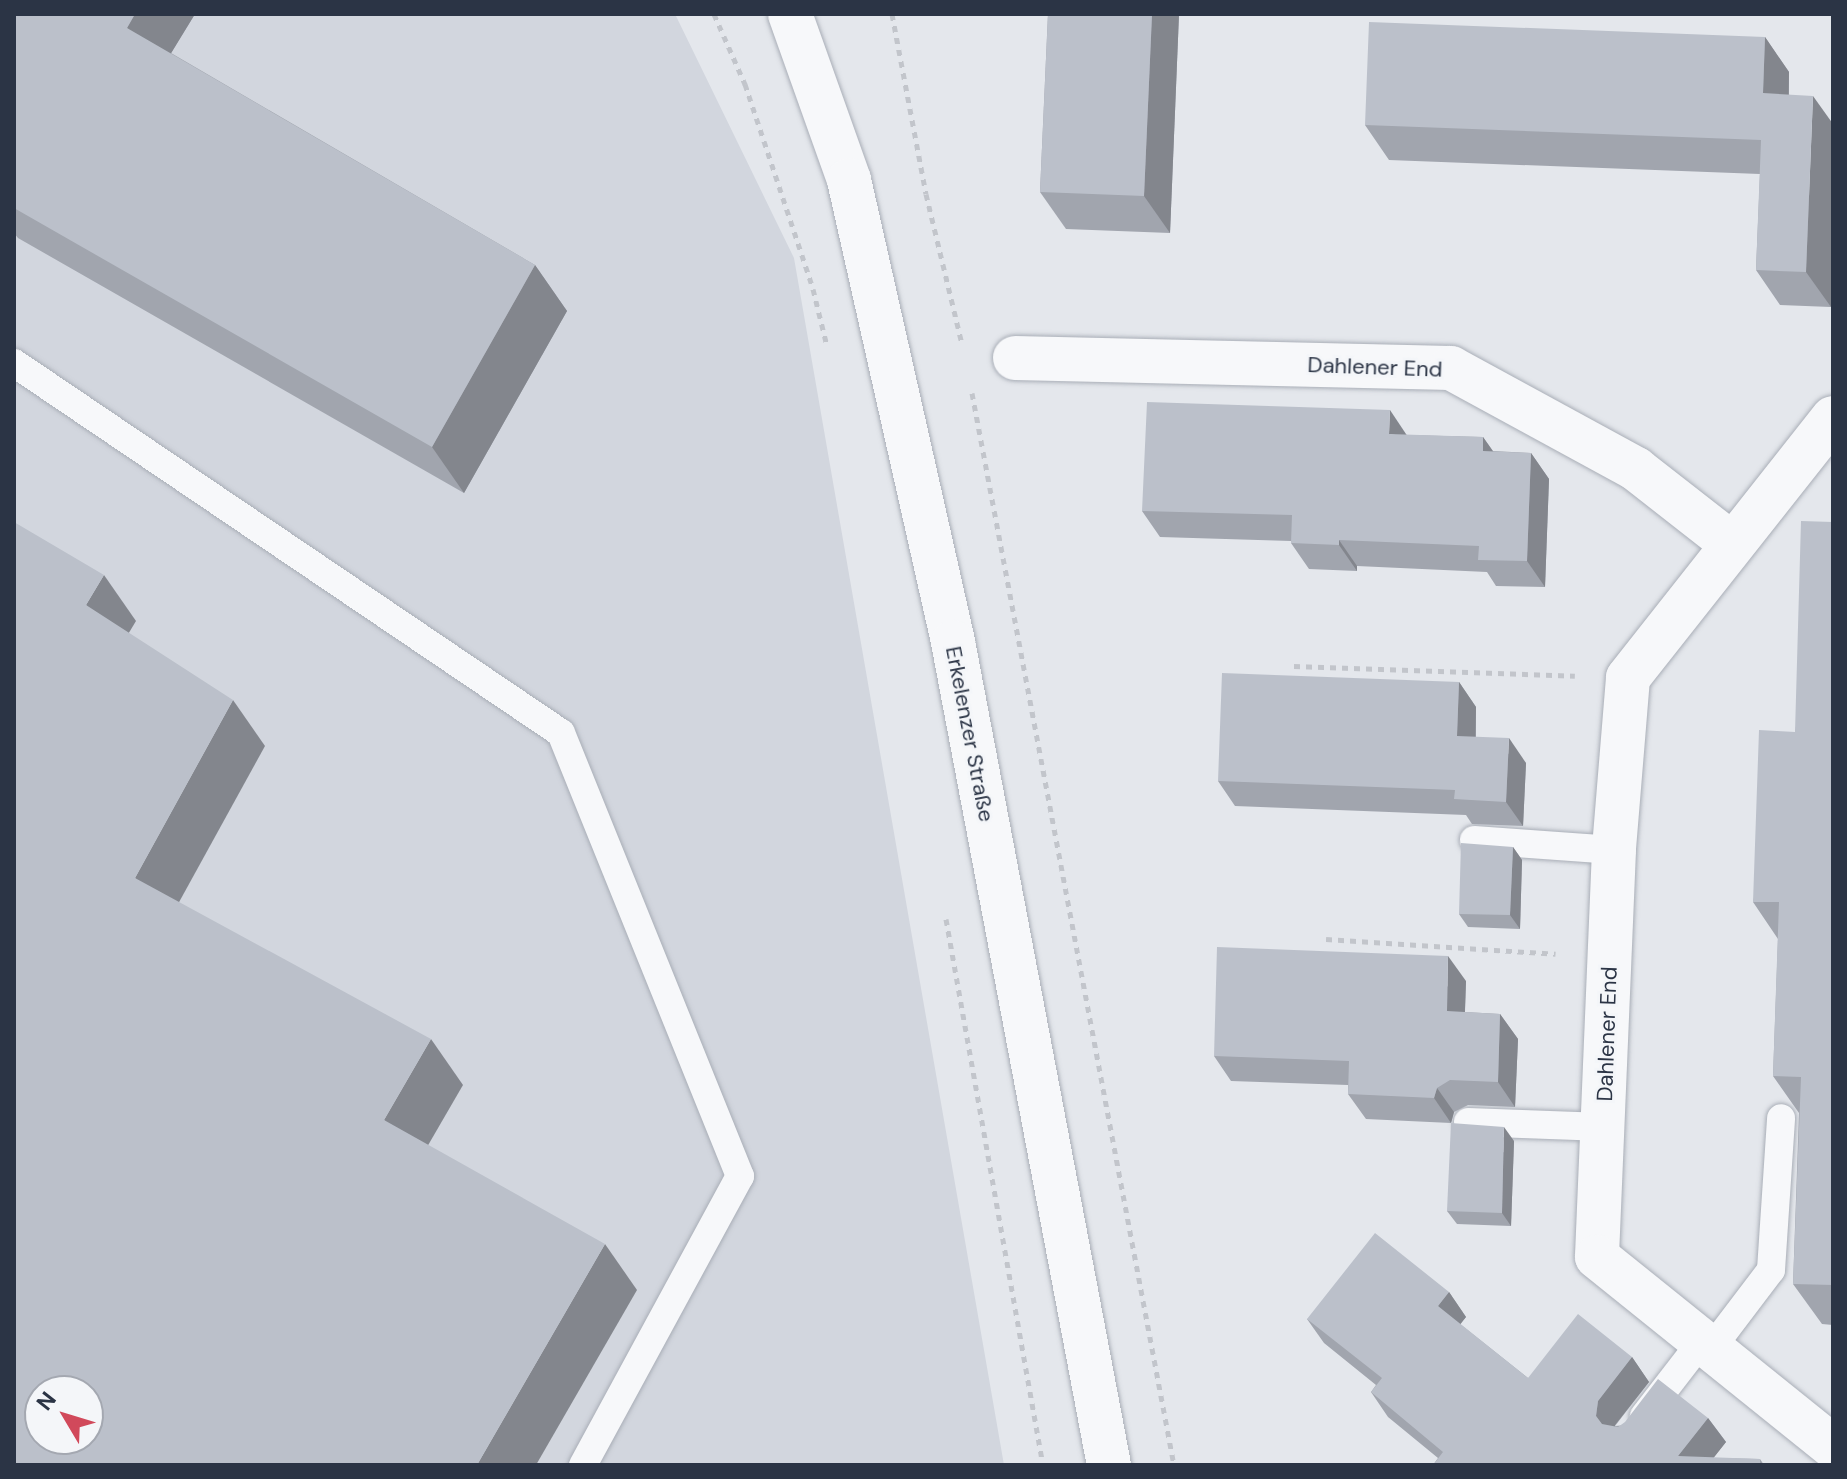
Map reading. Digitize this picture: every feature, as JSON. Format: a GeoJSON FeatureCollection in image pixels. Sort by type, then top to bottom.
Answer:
{"type":"FeatureCollection","features":[{"type":"Feature","properties":{"kind":"street","name":"Erkelenzer Straße"},"geometry":{"type":"LineString","coordinates":[[790,14],[849,180],[953,642],[1109,1465]]}},
{"type":"Feature","properties":{"kind":"street","name":"Dahlener End"},"geometry":{"type":"LineString","coordinates":[[1015,358],[1451,368],[1636,469],[1732,544]]}},
{"type":"Feature","properties":{"kind":"street"},"geometry":{"type":"LineString","coordinates":[[1628,678],[1833,418]]}},
{"type":"Feature","properties":{"kind":"street","name":"Dahlener End"},"geometry":{"type":"LineString","coordinates":[[1628,678],[1614,850],[1597,1257],[1833,1447]]}},
{"type":"Feature","properties":{"kind":"lane"},"geometry":{"type":"LineString","coordinates":[[14,363],[561,733],[740,1176],[583,1465]]}},
{"type":"Feature","properties":{"kind":"lane"},"geometry":{"type":"LineString","coordinates":[[1474,840],[1614,850]]}},
{"type":"Feature","properties":{"kind":"lane"},"geometry":{"type":"LineString","coordinates":[[1629,1435],[1771,1270],[1781,1118]]}},
{"type":"Feature","properties":{"kind":"lane"},"geometry":{"type":"LineString","coordinates":[[1468,1122],[1604,1127]]}},
{"type":"Feature","properties":{"kind":"path"},"geometry":{"type":"LineString","coordinates":[[714,14],[745,84],[813,289],[828,348]]}},
{"type":"Feature","properties":{"kind":"path"},"geometry":{"type":"LineString","coordinates":[[892,14],[926,194],[962,345]]}},
{"type":"Feature","properties":{"kind":"path"},"geometry":{"type":"LineString","coordinates":[[972,391],[1174,1465]]}},
{"type":"Feature","properties":{"kind":"path"},"geometry":{"type":"LineString","coordinates":[[1294,666],[1628,678]]}},
{"type":"Feature","properties":{"kind":"path"},"geometry":{"type":"LineString","coordinates":[[946,914],[1043,1465]]}},
{"type":"Feature","properties":{"kind":"path"},"geometry":{"type":"LineString","coordinates":[[1326,939],[1609,958]]}},
{"type":"Feature","properties":{"kind":"shaded area"},"geometry":{"type":"Polygon","coordinates":[[[14,14],[675,14],[794,258],[1004,1465],[14,1465],[14,14]]]}},
{"type":"Feature","properties":{"kind":"building"},"geometry":{"type":"Polygon","coordinates":[[[14,14],[135,14],[127,28],[535,265],[432,447],[14,208],[14,14]]]}},
{"type":"Feature","properties":{"kind":"building"},"geometry":{"type":"Polygon","coordinates":[[[1048,14],[1152,14],[1144,196],[1040,192],[1048,14]]]}},
{"type":"Feature","properties":{"kind":"building"},"geometry":{"type":"Polygon","coordinates":[[[1369,22],[1765,37],[1763,93],[1813,96],[1806,272],[1756,270],[1761,140],[1365,125],[1369,22]]]}},
{"type":"Feature","properties":{"kind":"building"},"geometry":{"type":"Polygon","coordinates":[[[1147,402],[1390,410],[1389,434],[1483,437],[1483,451],[1531,453],[1527,561],[1478,560],[1479,546],[1339,540],[1339,545],[1291,543],[1292,515],[1142,511],[1147,402]]]}},
{"type":"Feature","properties":{"kind":"building"},"geometry":{"type":"Polygon","coordinates":[[[1801,521],[1833,522],[1833,1285],[1793,1284],[1801,1077],[1773,1076],[1779,902],[1753,902],[1759,730],[1795,732],[1801,521]]]}},
{"type":"Feature","properties":{"kind":"building"},"geometry":{"type":"Polygon","coordinates":[[[14,522],[104,575],[86,605],[233,700],[135,878],[431,1039],[384,1120],[605,1244],[477,1465],[14,1465],[14,522]]]}},
{"type":"Feature","properties":{"kind":"building"},"geometry":{"type":"Polygon","coordinates":[[[1222,673],[1459,682],[1457,736],[1509,738],[1506,802],[1454,799],[1455,790],[1218,781],[1222,673]]]}},
{"type":"Feature","properties":{"kind":"building"},"geometry":{"type":"Polygon","coordinates":[[[1461,843],[1513,847],[1510,915],[1459,914],[1461,843]]]}},
{"type":"Feature","properties":{"kind":"building"},"geometry":{"type":"Polygon","coordinates":[[[1217,947],[1448,956],[1447,1011],[1500,1014],[1498,1082],[1450,1080],[1437,1088],[1434,1098],[1348,1094],[1349,1061],[1214,1056],[1217,947]]]}},
{"type":"Feature","properties":{"kind":"building"},"geometry":{"type":"Polygon","coordinates":[[[1451,1123],[1504,1127],[1502,1213],[1447,1211],[1451,1123]]]}},
{"type":"Feature","properties":{"kind":"building"},"geometry":{"type":"Polygon","coordinates":[[[1375,1233],[1449,1292],[1438,1306],[1528,1378],[1578,1314],[1632,1357],[1598,1401],[1596,1416],[1602,1424],[1618,1427],[1625,1422],[1658,1379],[1708,1418],[1678,1456],[1760,1459],[1760,1465],[1433,1465],[1443,1452],[1371,1392],[1382,1378],[1307,1319],[1375,1233]]]}}]}
